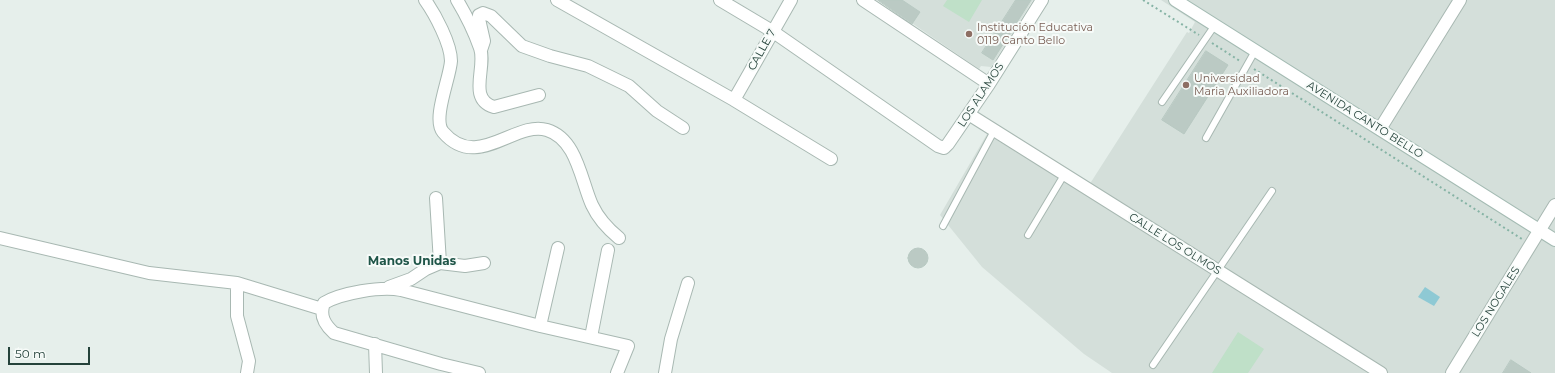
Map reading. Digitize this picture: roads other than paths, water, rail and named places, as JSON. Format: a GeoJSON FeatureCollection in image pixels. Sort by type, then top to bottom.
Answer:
{"type":"FeatureCollection","features":[{"type":"Feature","properties":{"kind":"street"},"geometry":{"type":"LineString","coordinates":[[425,0],[448,45],[451,61],[439,121],[442,131],[453,140],[469,148],[490,144],[538,128],[547,129],[559,135],[569,148],[577,163],[592,205],[602,220],[619,238]]}},
{"type":"Feature","properties":{"kind":"street"},"geometry":{"type":"LineString","coordinates":[[457,0],[466,15],[481,50]]}},
{"type":"Feature","properties":{"kind":"street"},"geometry":{"type":"LineString","coordinates":[[557,0],[734,100],[831,159]]}},
{"type":"Feature","properties":{"kind":"street"},"geometry":{"type":"LineString","coordinates":[[720,0],[772,31]]}},
{"type":"Feature","properties":{"kind":"street","name":"CALLE 7"},"geometry":{"type":"LineString","coordinates":[[734,100],[772,31],[792,0]]}},
{"type":"Feature","properties":{"kind":"street"},"geometry":{"type":"LineString","coordinates":[[863,0],[989,84]]}},
{"type":"Feature","properties":{"kind":"street","name":"LOS ALAMOS"},"geometry":{"type":"LineString","coordinates":[[772,31],[938,146],[944,148],[970,115],[1042,0]]}},
{"type":"Feature","properties":{"kind":"street","name":"AVENIDA CANTO BELLO"},"geometry":{"type":"LineString","coordinates":[[1174,0],[1555,240]]}},
{"type":"Feature","properties":{"kind":"street"},"geometry":{"type":"LineString","coordinates":[[1380,129],[1460,0]]}},
{"type":"Feature","properties":{"kind":"street"},"geometry":{"type":"LineString","coordinates":[[540,94],[494,107],[487,105],[483,100],[479,89],[481,50],[484,41],[479,15],[483,13],[491,16],[522,46],[550,56],[588,66],[629,86],[658,111],[683,128]]}},
{"type":"Feature","properties":{"kind":"street","name":"CALLE LOS OLMOS"},"geometry":{"type":"LineString","coordinates":[[970,115],[1382,373]]}},
{"type":"Feature","properties":{"kind":"street"},"geometry":{"type":"LineString","coordinates":[[436,198],[440,263]]}},
{"type":"Feature","properties":{"kind":"street","name":"LOS NOGALES"},"geometry":{"type":"LineString","coordinates":[[1452,373],[1555,204]]}},
{"type":"Feature","properties":{"kind":"street"},"geometry":{"type":"LineString","coordinates":[[0,238],[149,273],[237,283],[322,309]]}},
{"type":"Feature","properties":{"kind":"street"},"geometry":{"type":"LineString","coordinates":[[540,326],[558,248]]}},
{"type":"Feature","properties":{"kind":"street"},"geometry":{"type":"LineString","coordinates":[[591,338],[608,250]]}},
{"type":"Feature","properties":{"kind":"street"},"geometry":{"type":"LineString","coordinates":[[477,373],[440,369],[375,344],[334,333],[326,325],[322,309],[324,303],[332,298],[400,285],[426,268],[440,263],[465,266],[484,263]]}},
{"type":"Feature","properties":{"kind":"street"},"geometry":{"type":"LineString","coordinates":[[237,283],[237,316],[249,361],[247,373]]}},
{"type":"Feature","properties":{"kind":"street"},"geometry":{"type":"LineString","coordinates":[[665,373],[671,339],[688,283]]}},
{"type":"Feature","properties":{"kind":"street"},"geometry":{"type":"LineString","coordinates":[[388,288],[540,326],[628,346],[616,373]]}},
{"type":"Feature","properties":{"kind":"street"},"geometry":{"type":"LineString","coordinates":[[375,344],[376,373]]}},
{"type":"Feature","properties":{"kind":"lane"},"geometry":{"type":"LineString","coordinates":[[1162,102],[1215,25]]}},
{"type":"Feature","properties":{"kind":"lane"},"geometry":{"type":"LineString","coordinates":[[1206,138],[1248,66],[1255,51]]}},
{"type":"Feature","properties":{"kind":"lane"},"geometry":{"type":"LineString","coordinates":[[942,226],[994,131]]}},
{"type":"Feature","properties":{"kind":"lane"},"geometry":{"type":"LineString","coordinates":[[1028,235],[1064,175]]}},
{"type":"Feature","properties":{"kind":"lane"},"geometry":{"type":"LineString","coordinates":[[1153,365],[1272,191]]}},
{"type":"Feature","properties":{"kind":"water"},"geometry":{"type":"Polygon","coordinates":[[[1425,287],[1440,297],[1434,306],[1418,297],[1425,287]]]}},
{"type":"Feature","properties":{"kind":"place","name":"Institución Educativa 0119 Canto Bello"},"geometry":{"type":"Point","coordinates":[969,34]}},
{"type":"Feature","properties":{"kind":"place","name":"Universidad Maria Auxiliadora"},"geometry":{"type":"Point","coordinates":[1186,85]}},
{"type":"Feature","properties":{"kind":"district","name":"Manos Unidas"},"geometry":{"type":"Point","coordinates":[412,261]}}]}
